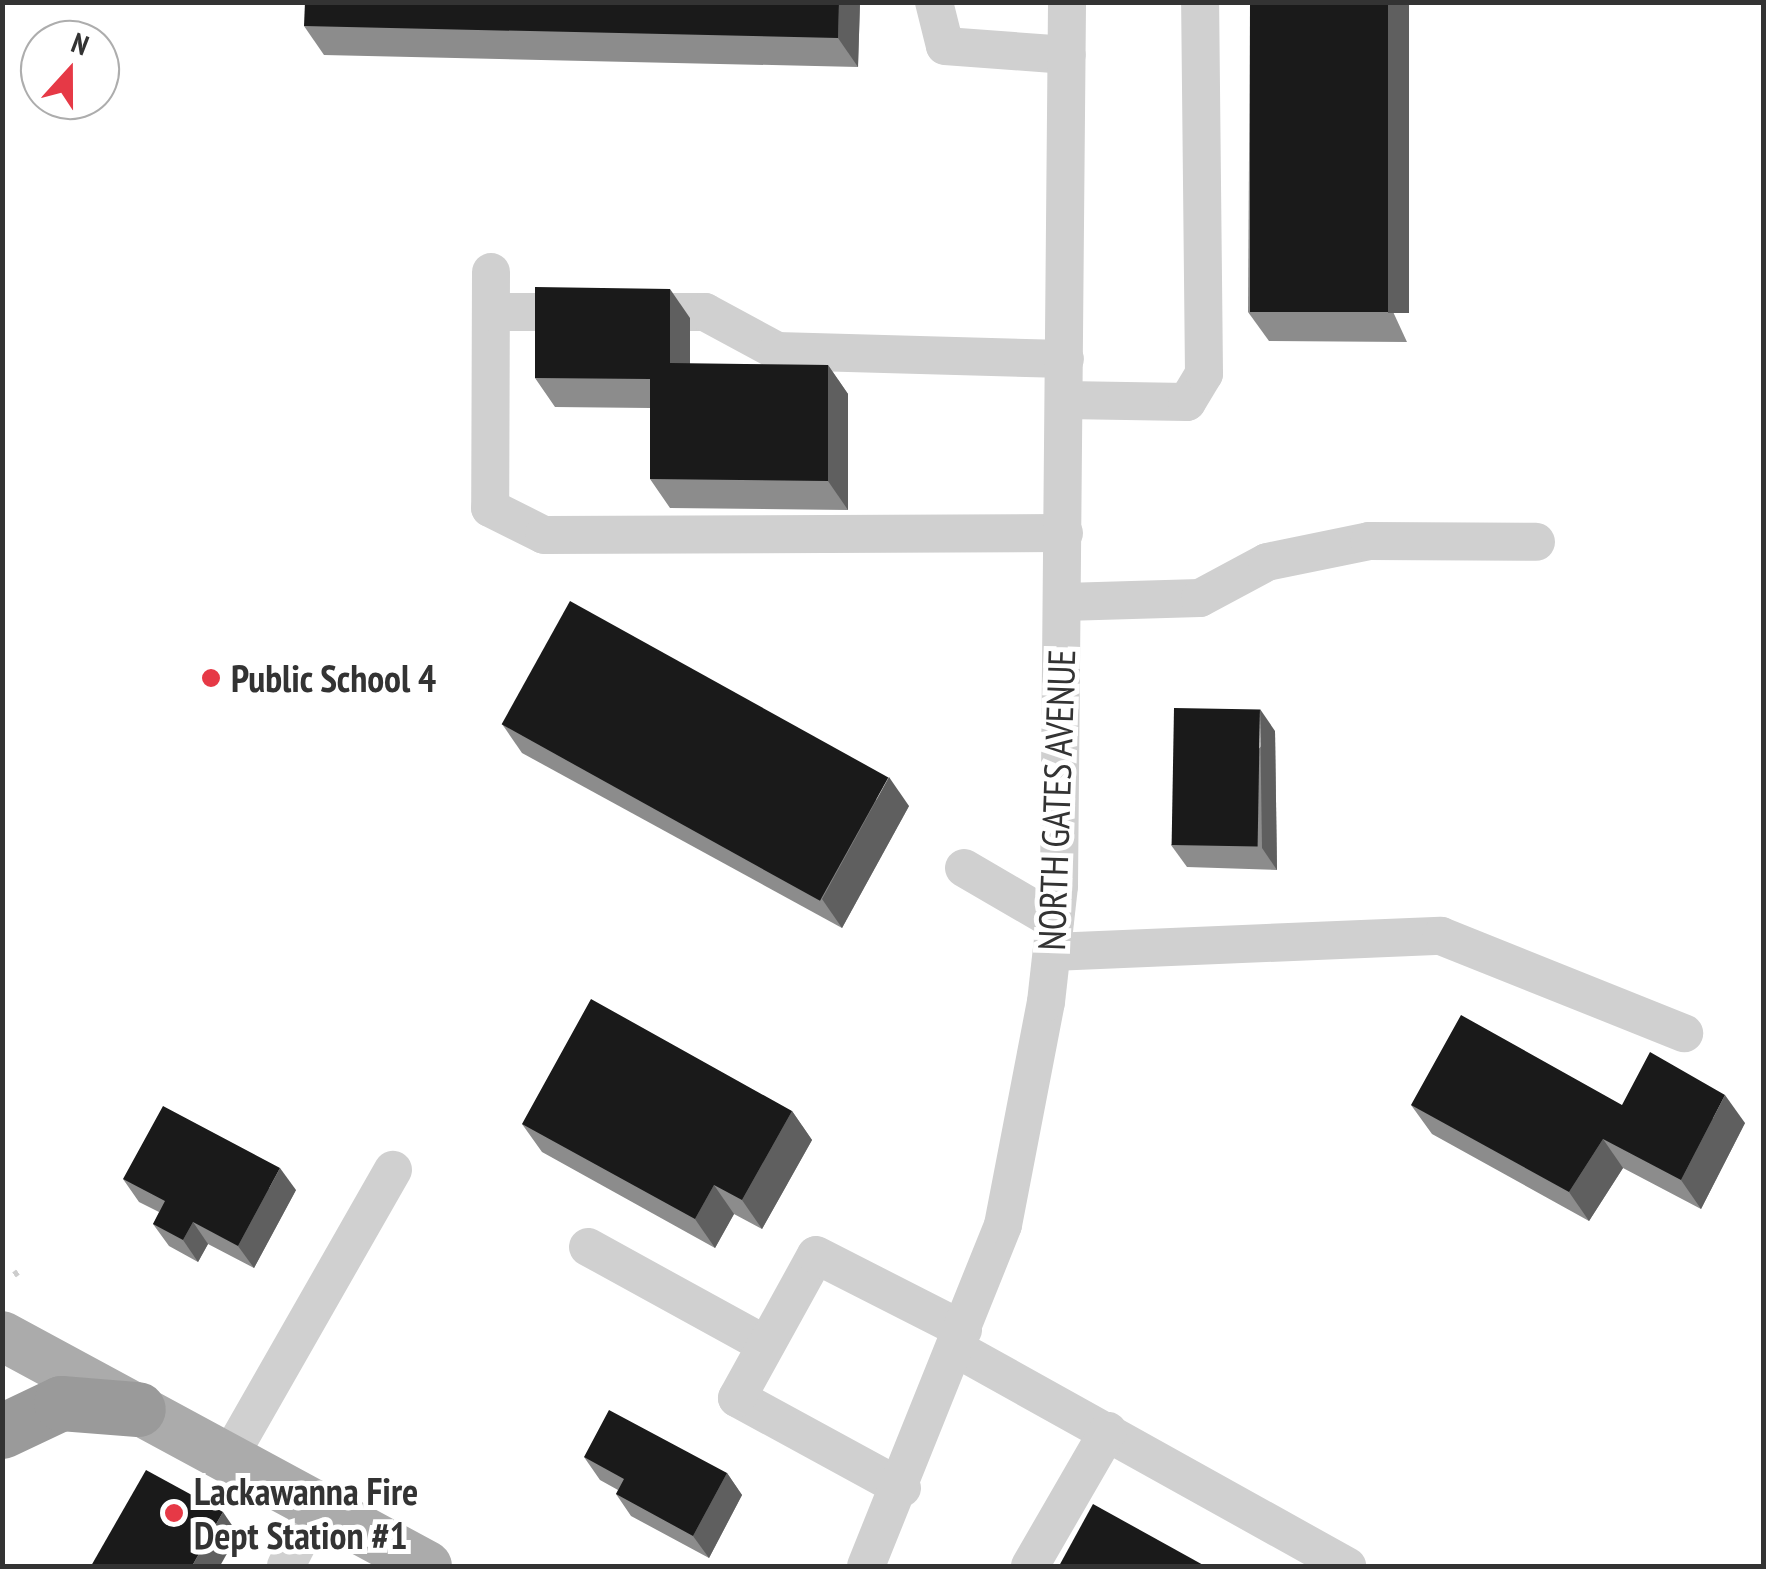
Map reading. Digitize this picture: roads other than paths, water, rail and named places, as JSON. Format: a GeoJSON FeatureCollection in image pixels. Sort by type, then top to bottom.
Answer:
{"type":"FeatureCollection","features":[{"type":"Feature","properties":{"kind":"highway"},"geometry":{"type":"LineString","coordinates":[[2,1431],[61,1403],[138,1410]]}},
{"type":"Feature","properties":{"kind":"main road"},"geometry":{"type":"LineString","coordinates":[[2,1336],[427,1566]]}},
{"type":"Feature","properties":{"kind":"street"},"geometry":{"type":"LineString","coordinates":[[934,2],[945,46],[1067,55]]}},
{"type":"Feature","properties":{"kind":"street","name":"NORTH GATES AVENUE"},"geometry":{"type":"LineString","coordinates":[[866,1566],[902,1488],[959,1339],[1026,1140],[1053,936],[1064,602],[1068,2]]}},
{"type":"Feature","properties":{"kind":"street"},"geometry":{"type":"LineString","coordinates":[[1066,400],[1187,402],[1204,374],[1200,2]]}},
{"type":"Feature","properties":{"kind":"street"},"geometry":{"type":"LineString","coordinates":[[491,272],[490,508],[544,535],[1064,533]]}},
{"type":"Feature","properties":{"kind":"street"},"geometry":{"type":"LineString","coordinates":[[491,312],[705,312],[777,351],[1066,358]]}},
{"type":"Feature","properties":{"kind":"street"},"geometry":{"type":"LineString","coordinates":[[1064,602],[1200,598],[1267,562],[1370,541],[1536,542]]}},
{"type":"Feature","properties":{"kind":"street"},"geometry":{"type":"LineString","coordinates":[[964,868],[1053,936],[1441,936],[1684,1034]]}},
{"type":"Feature","properties":{"kind":"street"},"geometry":{"type":"LineString","coordinates":[[228,1459],[392,1170]]}},
{"type":"Feature","properties":{"kind":"street"},"geometry":{"type":"LineString","coordinates":[[588,1247],[766,1345]]}},
{"type":"Feature","properties":{"kind":"street"},"geometry":{"type":"LineString","coordinates":[[902,1488],[736,1398],[816,1255],[1108,1432],[1347,1566]]}},
{"type":"Feature","properties":{"kind":"street"},"geometry":{"type":"LineString","coordinates":[[1030,1566],[1108,1432]]}},
{"type":"Feature","properties":{"kind":"street"},"geometry":{"type":"LineString","coordinates":[[286,1566],[316,1507]]}},
{"type":"Feature","properties":{"kind":"place","name":"Public School 4"},"geometry":{"type":"Point","coordinates":[211,678]}},
{"type":"Feature","properties":{"kind":"place","name":"Lackawanna Fire Dept Station #1"},"geometry":{"type":"Point","coordinates":[174,1513]}}]}
